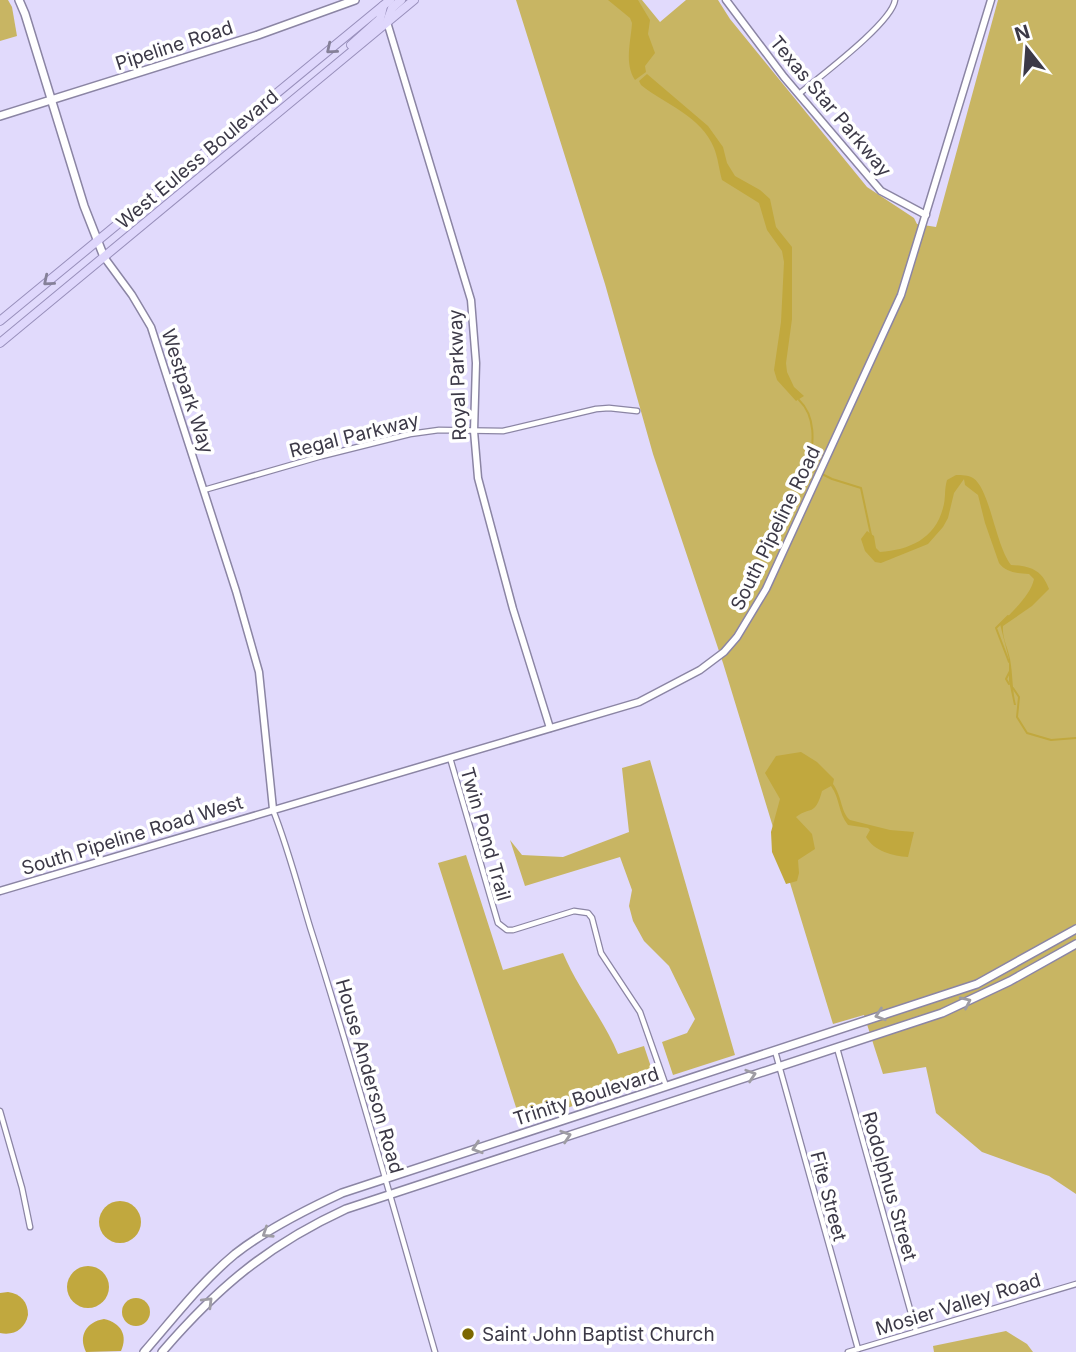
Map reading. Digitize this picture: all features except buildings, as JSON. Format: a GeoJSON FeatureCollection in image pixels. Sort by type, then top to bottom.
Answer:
{"type":"FeatureCollection","features":[{"type":"Feature","properties":{"kind":"main road","name":"Westpark Way"},"geometry":{"type":"LineString","coordinates":[[19,0],[104,257]]}},
{"type":"Feature","properties":{"kind":"main road","name":"Pipeline Road"},"geometry":{"type":"LineString","coordinates":[[0,116],[258,35],[353,0]]}},
{"type":"Feature","properties":{"kind":"main road"},"geometry":{"type":"LineString","coordinates":[[387,22],[392,8],[401,0]]}},
{"type":"Feature","properties":{"kind":"main road","name":"West Euless Boulevard"},"geometry":{"type":"LineString","coordinates":[[0,343],[414,0]]}},
{"type":"Feature","properties":{"kind":"main road"},"geometry":{"type":"LineString","coordinates":[[321,77],[325,67],[380,19],[384,2]]}},
{"type":"Feature","properties":{"kind":"main road","name":"West Euless Boulevard"},"geometry":{"type":"LineString","coordinates":[[0,321],[241,124],[384,2]]}},
{"type":"Feature","properties":{"kind":"main road"},"geometry":{"type":"LineString","coordinates":[[241,124],[247,137]]}},
{"type":"Feature","properties":{"kind":"main road","name":"Trinity Boulevard"},"geometry":{"type":"LineString","coordinates":[[144,1352],[235,1254],[302,1211],[342,1193],[386,1178],[977,984],[1076,929]]}},
{"type":"Feature","properties":{"kind":"main road","name":"Trinity Boulevard"},"geometry":{"type":"LineString","coordinates":[[162,1352],[201,1309],[253,1262],[298,1232],[326,1218],[391,1194],[942,1013],[1043,965],[1076,944]]}},
{"type":"Feature","properties":{"kind":"street","name":"Texas Star Parkway"},"geometry":{"type":"LineString","coordinates":[[726,0],[799,94],[884,194],[926,215]]}},
{"type":"Feature","properties":{"kind":"street"},"geometry":{"type":"LineString","coordinates":[[799,94],[870,33],[890,12],[895,0]]}},
{"type":"Feature","properties":{"kind":"street","name":"South Pipeline Road"},"geometry":{"type":"LineString","coordinates":[[273,809],[639,702],[717,659],[737,637],[766,589],[901,295],[991,0]]}},
{"type":"Feature","properties":{"kind":"street","name":"Royal Parkway"},"geometry":{"type":"LineString","coordinates":[[387,22],[471,300],[476,363],[474,431],[478,478],[550,728]]}},
{"type":"Feature","properties":{"kind":"street","name":"Westpark Way"},"geometry":{"type":"LineString","coordinates":[[104,257],[151,327],[236,591],[259,671],[273,809]]}},
{"type":"Feature","properties":{"kind":"street","name":"Regal Parkway"},"geometry":{"type":"LineString","coordinates":[[204,491],[322,456],[410,434],[439,430],[503,431],[596,409],[637,411]]}},
{"type":"Feature","properties":{"kind":"street","name":"Twin Pond Trail"},"geometry":{"type":"LineString","coordinates":[[450,758],[498,923],[502,928],[513,930],[574,911],[588,913],[605,959],[640,1012],[666,1086]]}},
{"type":"Feature","properties":{"kind":"street","name":"South Pipeline Road West"},"geometry":{"type":"LineString","coordinates":[[0,891],[273,809]]}},
{"type":"Feature","properties":{"kind":"street","name":"House Anderson Road"},"geometry":{"type":"LineString","coordinates":[[273,809],[287,846],[391,1194],[435,1352]]}},
{"type":"Feature","properties":{"kind":"street","name":"Rodolphus Street"},"geometry":{"type":"LineString","coordinates":[[837,1048],[916,1331]]}},
{"type":"Feature","properties":{"kind":"street","name":"Fite Street"},"geometry":{"type":"LineString","coordinates":[[775,1051],[858,1349]]}},
{"type":"Feature","properties":{"kind":"street"},"geometry":{"type":"LineString","coordinates":[[0,1111],[30,1227]]}},
{"type":"Feature","properties":{"kind":"street","name":"Mosier Valley Road"},"geometry":{"type":"LineString","coordinates":[[848,1352],[1076,1284]]}},
{"type":"Feature","properties":{"kind":"shaded area"},"geometry":{"type":"Polygon","coordinates":[[[0,0],[8,0],[12,7],[17,36],[0,41],[0,0]]]}},
{"type":"Feature","properties":{"kind":"shaded area"},"geometry":{"type":"Polygon","coordinates":[[[516,0],[642,0],[660,22],[686,0],[718,0],[730,19],[867,187],[914,218],[917,224],[936,227],[998,0],[1076,0],[1076,1194],[1049,1176],[982,1152],[936,1113],[926,1067],[883,1074],[864,1015],[833,1024],[723,663],[653,454],[605,284],[516,0]]]}},
{"type":"Feature","properties":{"kind":"shaded area"},"geometry":{"type":"Polygon","coordinates":[[[608,0],[638,0],[650,20],[648,34],[655,53],[645,66],[646,72],[635,80],[629,59],[632,23],[630,18],[608,0]]]}},
{"type":"Feature","properties":{"kind":"shaded area"},"geometry":{"type":"Polygon","coordinates":[[[647,74],[708,126],[723,147],[727,163],[735,176],[770,199],[776,227],[792,247],[792,319],[786,363],[794,387],[804,396],[796,401],[777,380],[774,370],[781,322],[784,262],[782,251],[767,230],[759,203],[722,180],[714,148],[701,127],[641,85],[639,81],[647,74]]]}},
{"type":"Feature","properties":{"kind":"shaded area"},"geometry":{"type":"Polygon","coordinates":[[[956,475],[971,477],[979,484],[1005,556],[1011,565],[1035,570],[1043,577],[1049,589],[1032,606],[1003,626],[1010,659],[1016,705],[1009,681],[1009,659],[1000,624],[1025,597],[1034,579],[1029,574],[1009,571],[999,563],[978,495],[965,485],[964,479],[954,493],[948,518],[928,544],[881,563],[875,562],[865,551],[861,539],[867,531],[874,536],[876,548],[880,552],[901,549],[919,541],[934,528],[944,505],[947,480],[956,475]]]}},
{"type":"Feature","properties":{"kind":"shaded area"},"geometry":{"type":"Polygon","coordinates":[[[801,752],[817,762],[834,779],[833,784],[850,820],[890,830],[914,832],[908,857],[890,854],[869,842],[866,837],[870,830],[868,828],[848,825],[831,786],[822,791],[812,810],[796,817],[812,834],[815,849],[798,860],[797,881],[786,884],[772,852],[771,832],[780,799],[765,773],[776,756],[801,752]]]}},
{"type":"Feature","properties":{"kind":"shaded area"},"geometry":{"type":"Polygon","coordinates":[[[650,760],[735,1055],[673,1075],[662,1042],[687,1033],[695,1019],[669,966],[644,941],[633,921],[629,906],[632,890],[620,857],[525,886],[510,840],[522,855],[563,857],[629,832],[622,768],[650,760]]]}},
{"type":"Feature","properties":{"kind":"shaded area"},"geometry":{"type":"Polygon","coordinates":[[[466,855],[503,970],[563,953],[618,1054],[644,1046],[655,1079],[521,1123],[438,863],[466,855]]]}},
{"type":"Feature","properties":{"kind":"shaded area"},"geometry":{"type":"Polygon","coordinates":[[[120,1201],[135,1207],[141,1222],[135,1237],[120,1243],[105,1237],[99,1222],[105,1207],[120,1201]]]}},
{"type":"Feature","properties":{"kind":"shaded area"},"geometry":{"type":"Polygon","coordinates":[[[88,1266],[103,1272],[109,1287],[103,1302],[88,1308],[73,1302],[67,1287],[73,1272],[88,1266]]]}},
{"type":"Feature","properties":{"kind":"shaded area"},"geometry":{"type":"Polygon","coordinates":[[[8,1292],[23,1299],[28,1315],[18,1330],[0,1333],[0,1293],[8,1292]]]}},
{"type":"Feature","properties":{"kind":"shaded area"},"geometry":{"type":"Polygon","coordinates":[[[136,1298],[146,1302],[150,1312],[146,1322],[136,1326],[126,1322],[122,1312],[126,1302],[136,1298]]]}},
{"type":"Feature","properties":{"kind":"shaded area"},"geometry":{"type":"Polygon","coordinates":[[[104,1319],[115,1323],[121,1330],[124,1340],[121,1351],[86,1352],[83,1341],[85,1331],[92,1323],[104,1319]]]}},
{"type":"Feature","properties":{"kind":"shaded area"},"geometry":{"type":"Polygon","coordinates":[[[1006,1331],[1027,1344],[1033,1352],[934,1352],[933,1346],[1006,1331]]]}},
{"type":"Feature","properties":{"kind":"waterway"},"geometry":{"type":"LineString","coordinates":[[799,400],[809,414],[811,423],[813,440],[810,468],[832,479],[861,488],[871,535]]}},
{"type":"Feature","properties":{"kind":"waterway"},"geometry":{"type":"LineString","coordinates":[[1008,616],[996,628],[1009,662]]}},
{"type":"Feature","properties":{"kind":"waterway"},"geometry":{"type":"LineString","coordinates":[[1009,684],[1006,679],[1010,671]]}},
{"type":"Feature","properties":{"kind":"waterway"},"geometry":{"type":"LineString","coordinates":[[1013,688],[1019,697],[1017,717],[1027,733],[1051,740],[1076,738]]}},
{"type":"Feature","properties":{"kind":"place","name":"Saint John Baptist Church"},"geometry":{"type":"Point","coordinates":[468,1334]}}]}
